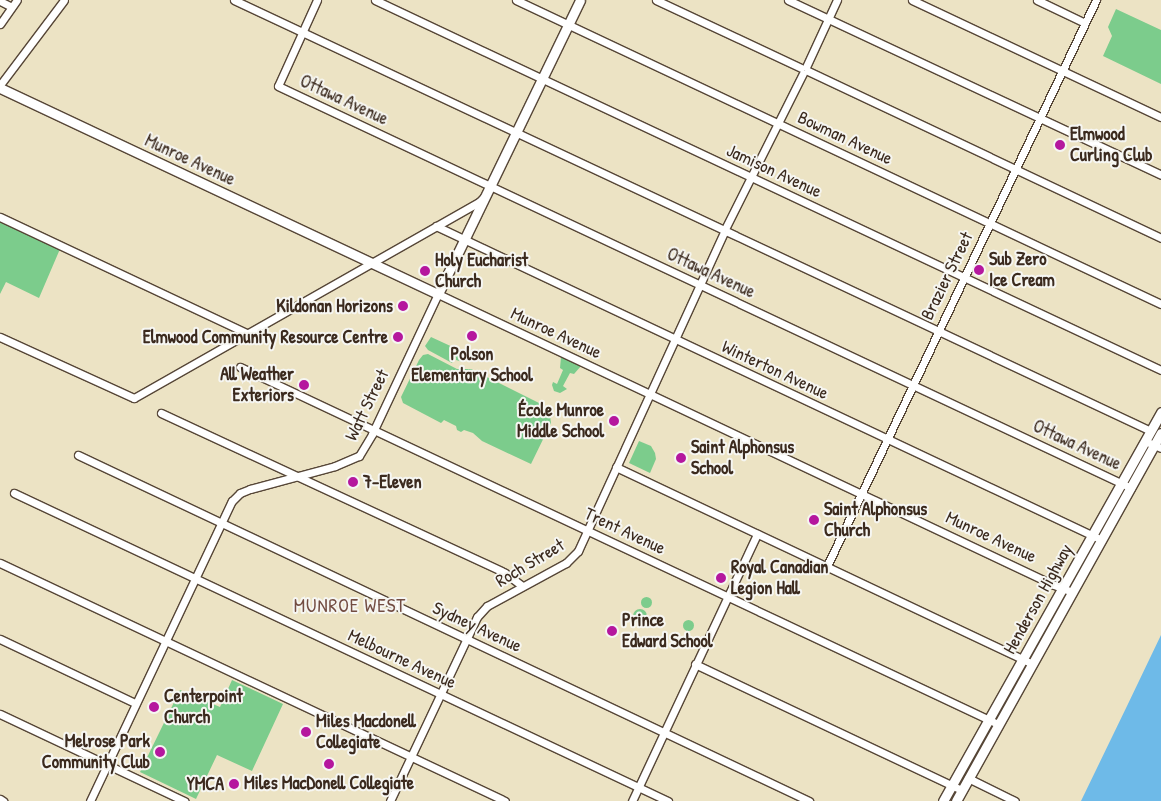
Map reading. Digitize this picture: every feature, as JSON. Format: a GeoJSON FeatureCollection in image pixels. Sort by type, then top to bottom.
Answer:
{"type":"FeatureCollection","features":[{"type":"Feature","properties":{"kind":"main road","name":"Watt Street"},"geometry":{"type":"LineString","coordinates":[[438,294],[580,0]]}},
{"type":"Feature","properties":{"kind":"main road","name":"Munroe Avenue"},"geometry":{"type":"LineString","coordinates":[[0,87],[438,294]]}},
{"type":"Feature","properties":{"kind":"main road","name":"Henderson Highway"},"geometry":{"type":"LineString","coordinates":[[943,801],[1161,412]]}},
{"type":"Feature","properties":{"kind":"main road","name":"Henderson Highway"},"geometry":{"type":"LineString","coordinates":[[956,801],[1131,488],[1158,447],[1161,433]]}},
{"type":"Feature","properties":{"kind":"main road"},"geometry":{"type":"LineString","coordinates":[[959,772],[968,778]]}},
{"type":"Feature","properties":{"kind":"street"},"geometry":{"type":"LineString","coordinates":[[0,24],[17,0]]}},
{"type":"Feature","properties":{"kind":"street"},"geometry":{"type":"LineString","coordinates":[[0,87],[64,0]]}},
{"type":"Feature","properties":{"kind":"street"},"geometry":{"type":"LineString","coordinates":[[234,0],[1151,431]]}},
{"type":"Feature","properties":{"kind":"street"},"geometry":{"type":"LineString","coordinates":[[302,33],[317,0]]}},
{"type":"Feature","properties":{"kind":"street","name":"Jamison Avenue"},"geometry":{"type":"LineString","coordinates":[[375,0],[1161,370]]}},
{"type":"Feature","properties":{"kind":"street","name":"Bowman Avenue"},"geometry":{"type":"LineString","coordinates":[[516,0],[1161,304]]}},
{"type":"Feature","properties":{"kind":"street"},"geometry":{"type":"LineString","coordinates":[[656,0],[1161,238]]}},
{"type":"Feature","properties":{"kind":"street"},"geometry":{"type":"LineString","coordinates":[[788,0],[1161,175]]}},
{"type":"Feature","properties":{"kind":"street","name":"Roch Street"},"geometry":{"type":"LineString","coordinates":[[390,801],[480,613],[522,586],[570,560],[578,551],[648,394],[750,177],[837,0]]}},
{"type":"Feature","properties":{"kind":"street"},"geometry":{"type":"LineString","coordinates":[[912,0],[1161,117]]}},
{"type":"Feature","properties":{"kind":"street"},"geometry":{"type":"LineString","coordinates":[[1037,0],[1085,23]]}},
{"type":"Feature","properties":{"kind":"street","name":"Brazier Street"},"geometry":{"type":"LineString","coordinates":[[827,566],[1096,0]]}},
{"type":"Feature","properties":{"kind":"street"},"geometry":{"type":"LineString","coordinates":[[0,1],[12,7]]}},
{"type":"Feature","properties":{"kind":"street","name":"Ottawa Avenue"},"geometry":{"type":"LineString","coordinates":[[302,33],[278,86],[489,189],[700,284],[1131,488]]}},
{"type":"Feature","properties":{"kind":"street"},"geometry":{"type":"LineString","coordinates":[[0,337],[134,398],[479,202],[489,189]]}},
{"type":"Feature","properties":{"kind":"street"},"geometry":{"type":"LineString","coordinates":[[0,217],[249,334]]}},
{"type":"Feature","properties":{"kind":"street","name":"Winterton Avenue"},"geometry":{"type":"LineString","coordinates":[[436,226],[1102,540]]}},
{"type":"Feature","properties":{"kind":"street","name":"Munroe Avenue"},"geometry":{"type":"LineString","coordinates":[[438,294],[1072,592]]}},
{"type":"Feature","properties":{"kind":"street","name":"Watt Street"},"geometry":{"type":"LineString","coordinates":[[90,801],[228,506],[240,493],[354,460],[364,450],[438,294]]}},
{"type":"Feature","properties":{"kind":"street","name":"Trent Avenue"},"geometry":{"type":"LineString","coordinates":[[240,366],[998,724]]}},
{"type":"Feature","properties":{"kind":"street"},"geometry":{"type":"LineString","coordinates":[[161,413],[505,574],[522,586]]}},
{"type":"Feature","properties":{"kind":"street"},"geometry":{"type":"LineString","coordinates":[[1145,441],[1158,447]]}},
{"type":"Feature","properties":{"kind":"street","name":"Sydney Avenue"},"geometry":{"type":"LineString","coordinates":[[78,455],[809,801]]}},
{"type":"Feature","properties":{"kind":"street"},"geometry":{"type":"LineString","coordinates":[[616,466],[1032,664]]}},
{"type":"Feature","properties":{"kind":"street","name":"Melbourne Avenue"},"geometry":{"type":"LineString","coordinates":[[14,493],[668,801]]}},
{"type":"Feature","properties":{"kind":"street"},"geometry":{"type":"LineString","coordinates":[[632,801],[757,534]]}},
{"type":"Feature","properties":{"kind":"street"},"geometry":{"type":"LineString","coordinates":[[0,563],[505,801]]}},
{"type":"Feature","properties":{"kind":"street"},"geometry":{"type":"LineString","coordinates":[[0,639],[135,704]]}},
{"type":"Feature","properties":{"kind":"street"},"geometry":{"type":"LineString","coordinates":[[696,664],[961,790]]}},
{"type":"Feature","properties":{"kind":"street"},"geometry":{"type":"LineString","coordinates":[[0,714],[184,801]]}},
{"type":"Feature","properties":{"kind":"street"},"geometry":{"type":"LineString","coordinates":[[968,778],[1015,801]]}},
{"type":"Feature","properties":{"kind":"street"},"geometry":{"type":"LineString","coordinates":[[0,799],[4,801]]}},
{"type":"Feature","properties":{"kind":"green space"},"geometry":{"type":"Polygon","coordinates":[[[1116,9],[1161,30],[1161,84],[1103,56],[1112,36],[1108,27],[1116,9]]]}},
{"type":"Feature","properties":{"kind":"green space"},"geometry":{"type":"Polygon","coordinates":[[[0,221],[60,249],[39,298],[6,282],[0,294],[0,221]]]}},
{"type":"Feature","properties":{"kind":"green space"},"geometry":{"type":"Polygon","coordinates":[[[431,337],[457,349],[457,355],[465,358],[463,362],[456,360],[456,356],[452,363],[428,350],[425,346],[431,337]]]}},
{"type":"Feature","properties":{"kind":"green space"},"geometry":{"type":"Polygon","coordinates":[[[428,354],[457,369],[471,369],[549,408],[551,423],[531,464],[482,441],[473,433],[464,430],[461,432],[457,430],[456,426],[444,420],[441,423],[403,403],[401,397],[419,360],[423,355],[428,354]]]}},
{"type":"Feature","properties":{"kind":"green space"},"geometry":{"type":"Polygon","coordinates":[[[561,357],[581,366],[574,374],[570,373],[563,386],[567,389],[560,393],[554,391],[552,385],[553,382],[557,384],[563,370],[560,368],[561,357]]]}},
{"type":"Feature","properties":{"kind":"green space"},"geometry":{"type":"Polygon","coordinates":[[[639,441],[651,446],[655,453],[656,459],[650,473],[629,463],[639,441]]]}},
{"type":"Feature","properties":{"kind":"green space"},"geometry":{"type":"Polygon","coordinates":[[[646,596],[652,602],[646,608],[640,602],[646,596]]]}},
{"type":"Feature","properties":{"kind":"green space"},"geometry":{"type":"Polygon","coordinates":[[[637,609],[643,609],[647,616],[643,623],[637,623],[633,619],[633,613],[637,609]]]}},
{"type":"Feature","properties":{"kind":"green space"},"geometry":{"type":"Polygon","coordinates":[[[688,619],[694,625],[688,631],[682,625],[688,619]]]}},
{"type":"Feature","properties":{"kind":"green space"},"geometry":{"type":"Polygon","coordinates":[[[232,680],[283,704],[252,771],[217,755],[196,799],[140,772],[180,690],[220,707],[232,680]]]}},
{"type":"Feature","properties":{"kind":"water"},"geometry":{"type":"Polygon","coordinates":[[[1161,635],[1161,801],[1081,801],[1127,706],[1161,635]]]}},
{"type":"Feature","properties":{"kind":"place","name":"Elmwood Curling Club"},"geometry":{"type":"Point","coordinates":[1060,145]}},
{"type":"Feature","properties":{"kind":"place","name":"Sub Zero Ice Cream"},"geometry":{"type":"Point","coordinates":[979,270]}},
{"type":"Feature","properties":{"kind":"place","name":"Holy Eucharist Church"},"geometry":{"type":"Point","coordinates":[425,271]}},
{"type":"Feature","properties":{"kind":"place","name":"Kildonan Horizons"},"geometry":{"type":"Point","coordinates":[403,306]}},
{"type":"Feature","properties":{"kind":"place","name":"Polson Elementary School"},"geometry":{"type":"Point","coordinates":[472,336]}},
{"type":"Feature","properties":{"kind":"place","name":"Elmwood Community Resource Centre"},"geometry":{"type":"Point","coordinates":[398,337]}},
{"type":"Feature","properties":{"kind":"place","name":"All Weather Exteriors"},"geometry":{"type":"Point","coordinates":[304,385]}},
{"type":"Feature","properties":{"kind":"place","name":"École Munroe Middle School"},"geometry":{"type":"Point","coordinates":[614,421]}},
{"type":"Feature","properties":{"kind":"place","name":"Saint Alphonsus School"},"geometry":{"type":"Point","coordinates":[681,458]}},
{"type":"Feature","properties":{"kind":"place","name":"7-Eleven"},"geometry":{"type":"Point","coordinates":[353,482]}},
{"type":"Feature","properties":{"kind":"place","name":"Saint Alphonsus Church"},"geometry":{"type":"Point","coordinates":[814,520]}},
{"type":"Feature","properties":{"kind":"place","name":"Royal Canadian Legion Hall"},"geometry":{"type":"Point","coordinates":[721,578]}},
{"type":"Feature","properties":{"kind":"place","name":"Prince Edward School"},"geometry":{"type":"Point","coordinates":[612,631]}},
{"type":"Feature","properties":{"kind":"place","name":"Centerpoint Church"},"geometry":{"type":"Point","coordinates":[154,707]}},
{"type":"Feature","properties":{"kind":"place","name":"Miles Macdonell Collegiate"},"geometry":{"type":"Point","coordinates":[306,732]}},
{"type":"Feature","properties":{"kind":"place","name":"Melrose Park Community Club"},"geometry":{"type":"Point","coordinates":[160,752]}},
{"type":"Feature","properties":{"kind":"place","name":"Miles MacDonell Collegiate"},"geometry":{"type":"Point","coordinates":[329,764]}},
{"type":"Feature","properties":{"kind":"place","name":"YMCA"},"geometry":{"type":"Point","coordinates":[234,784]}},
{"type":"Feature","properties":{"kind":"district","name":"MUNROE WEST"},"geometry":{"type":"Point","coordinates":[350,606]}}]}
